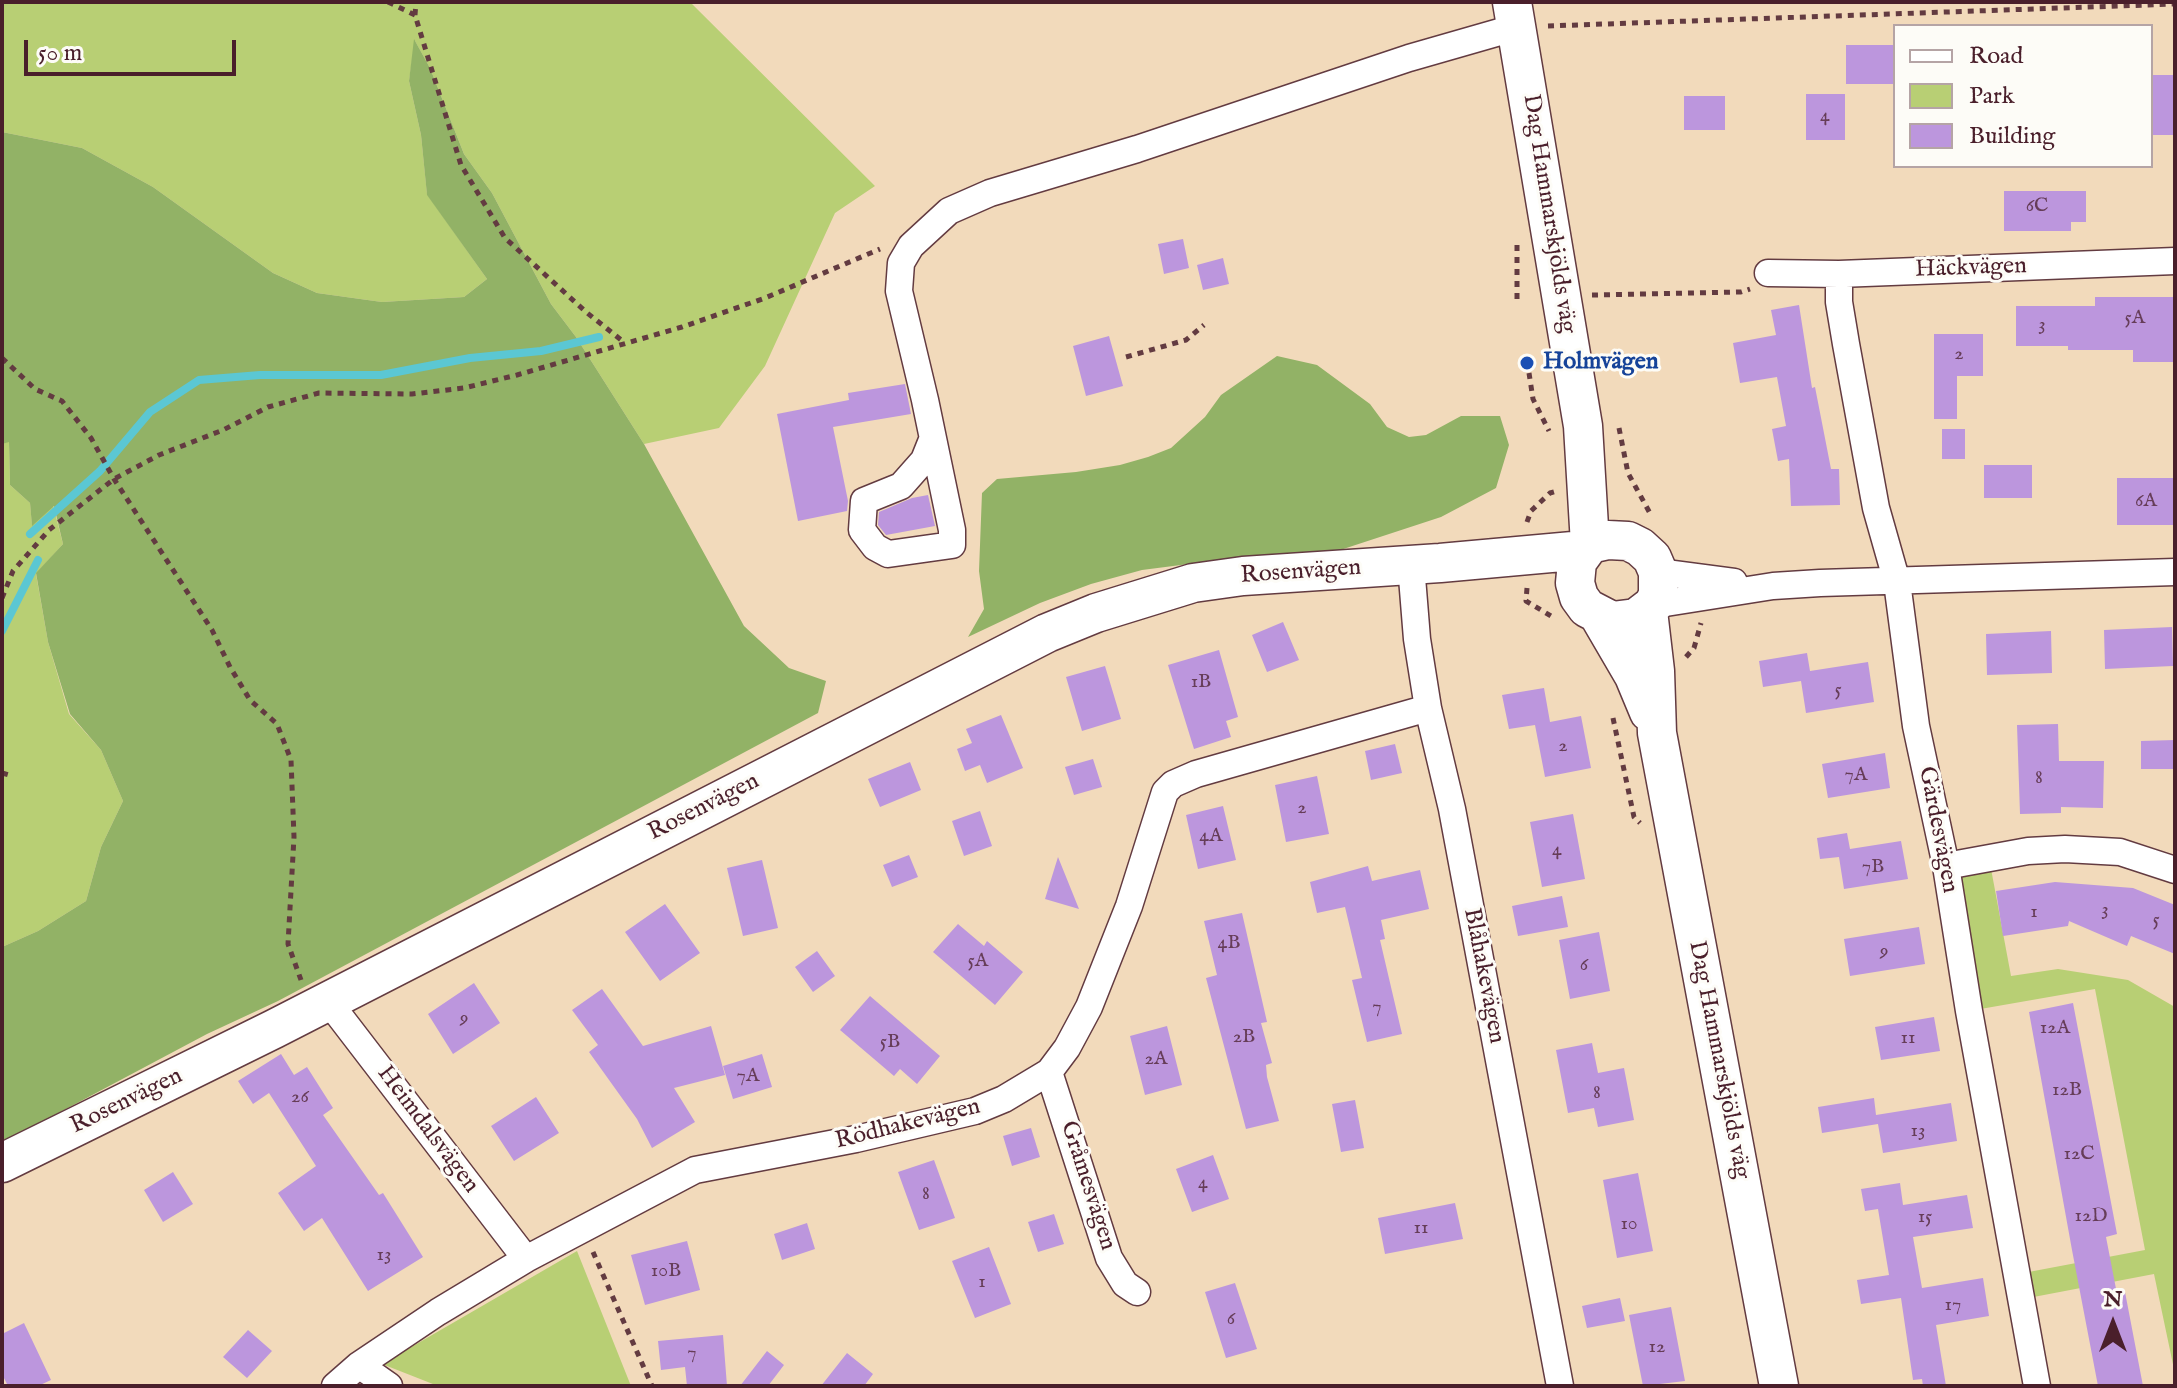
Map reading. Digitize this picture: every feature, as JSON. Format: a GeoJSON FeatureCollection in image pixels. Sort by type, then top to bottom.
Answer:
{"type":"FeatureCollection","features":[{"type":"Feature","properties":{"kind":"street"},"geometry":{"type":"LineString","coordinates":[[932,440],[924,460],[901,486],[864,501],[862,530],[875,547],[888,554],[952,545],[952,530],[899,291],[901,263],[911,246],[949,211],[990,193],[1137,149],[1523,18]]}},
{"type":"Feature","properties":{"kind":"street","name":"Dag Hammarskjölds väg"},"geometry":{"type":"LineString","coordinates":[[1523,18],[1568,432],[1596,480],[1641,531],[1652,558],[1657,733],[1779,1386]]}},
{"type":"Feature","properties":{"kind":"street","name":"Häckvägen"},"geometry":{"type":"LineString","coordinates":[[1768,273],[1839,274],[2175,261]]}},
{"type":"Feature","properties":{"kind":"street","name":"Gärdesvägen"},"geometry":{"type":"LineString","coordinates":[[1839,274],[1842,316],[1873,493],[1897,582],[1916,726],[1946,866],[2037,1386]]}},
{"type":"Feature","properties":{"kind":"street","name":"Dag Hammarskjölds väg"},"geometry":{"type":"LineString","coordinates":[[1596,480],[1587,547],[1577,562],[1575,583],[1580,612],[1634,676],[1657,733]]}},
{"type":"Feature","properties":{"kind":"street"},"geometry":{"type":"LineString","coordinates":[[1587,547],[1641,531]]}},
{"type":"Feature","properties":{"kind":"street","name":"Rosenvägen"},"geometry":{"type":"LineString","coordinates":[[2,1163],[328,1001],[1047,633],[1096,613],[1193,583],[1243,576],[1425,564],[1528,564],[1587,547]]}},
{"type":"Feature","properties":{"kind":"street","name":"Blåhakevägen"},"geometry":{"type":"LineString","coordinates":[[1425,564],[1417,639],[1428,708],[1452,809],[1560,1386]]}},
{"type":"Feature","properties":{"kind":"street","name":"Rosenvägen"},"geometry":{"type":"LineString","coordinates":[[1528,564],[1555,584],[1580,612]]}},
{"type":"Feature","properties":{"kind":"street"},"geometry":{"type":"LineString","coordinates":[[1580,612],[1623,621],[1653,596],[1773,586],[2175,572]]}},
{"type":"Feature","properties":{"kind":"street"},"geometry":{"type":"LineString","coordinates":[[1653,596],[1700,597],[1773,586]]}},
{"type":"Feature","properties":{"kind":"street","name":"Rödhakevägen"},"geometry":{"type":"LineString","coordinates":[[335,1386],[359,1365],[438,1312],[526,1259],[695,1170],[856,1139],[975,1111],[1004,1099],[1049,1072],[1067,1048],[1089,1007],[1129,906],[1165,792],[1173,784],[1196,774],[1428,708]]}},
{"type":"Feature","properties":{"kind":"street"},"geometry":{"type":"LineString","coordinates":[[1946,866],[2028,851],[2065,849],[2120,852],[2175,870]]}},
{"type":"Feature","properties":{"kind":"street","name":"Heimdalsvägen"},"geometry":{"type":"LineString","coordinates":[[328,1001],[526,1259]]}},
{"type":"Feature","properties":{"kind":"street","name":"Gråmesvägen"},"geometry":{"type":"LineString","coordinates":[[1049,1072],[1109,1258],[1125,1284],[1137,1292]]}},
{"type":"Feature","properties":{"kind":"street"},"geometry":{"type":"LineString","coordinates":[[359,1365],[389,1386]]}},
{"type":"Feature","properties":{"kind":"path"},"geometry":{"type":"LineString","coordinates":[[388,2],[415,15]]}},
{"type":"Feature","properties":{"kind":"path"},"geometry":{"type":"LineString","coordinates":[[416,2],[415,15],[461,165],[505,238],[586,312],[626,343]]}},
{"type":"Feature","properties":{"kind":"path"},"geometry":{"type":"LineString","coordinates":[[1523,18],[2175,4]]}},
{"type":"Feature","properties":{"kind":"path"},"geometry":{"type":"LineString","coordinates":[[2,598],[13,571],[49,530],[114,479],[159,455],[223,430],[268,407],[319,393],[412,394],[464,388],[517,375],[765,298],[929,229]]}},
{"type":"Feature","properties":{"kind":"path"},"geometry":{"type":"LineString","coordinates":[[1591,295],[1741,292],[1756,287],[1768,273]]}},
{"type":"Feature","properties":{"kind":"path"},"geometry":{"type":"LineString","coordinates":[[1126,357],[1186,340],[1204,325]]}},
{"type":"Feature","properties":{"kind":"path"},"geometry":{"type":"LineString","coordinates":[[2,358],[35,389],[62,401],[91,438],[204,618],[250,700],[277,724],[291,760],[294,837],[288,944],[298,978],[328,1001]]}},
{"type":"Feature","properties":{"kind":"path"},"geometry":{"type":"LineString","coordinates":[[1529,373],[1533,399],[1568,432]]}},
{"type":"Feature","properties":{"kind":"path"},"geometry":{"type":"LineString","coordinates":[[1580,612],[1526,601],[1526,526],[1531,511],[1550,493],[1628,473],[1641,531]]}},
{"type":"Feature","properties":{"kind":"path"},"geometry":{"type":"LineString","coordinates":[[1655,671],[1672,668],[1694,648],[1702,616],[1700,597]]}},
{"type":"Feature","properties":{"kind":"path"},"geometry":{"type":"LineString","coordinates":[[582,1230],[652,1386]]}},
{"type":"Feature","properties":{"kind":"green space"},"geometry":{"type":"Polygon","coordinates":[[[2,2],[690,2],[875,186],[835,213],[765,366],[719,428],[644,444],[576,337],[551,304],[492,193],[464,154],[430,68],[415,41],[409,81],[421,135],[427,194],[487,279],[464,297],[382,302],[317,293],[273,273],[153,187],[82,148],[2,132],[2,2]]]}},
{"type":"Feature","properties":{"kind":"green space"},"geometry":{"type":"Polygon","coordinates":[[[414,39],[430,68],[464,154],[492,193],[551,304],[576,337],[644,444],[744,626],[789,668],[826,681],[818,713],[278,1001],[207,1034],[17,1135],[2,1140],[2,947],[38,931],[86,901],[101,847],[123,801],[101,750],[70,714],[48,642],[36,573],[63,544],[54,506],[32,526],[30,503],[10,485],[9,442],[2,444],[2,132],[82,148],[153,187],[273,273],[317,293],[382,302],[464,297],[487,279],[427,195],[421,135],[409,81],[414,39]]]}},
{"type":"Feature","properties":{"kind":"green space"},"geometry":{"type":"Polygon","coordinates":[[[1277,356],[1317,365],[1370,404],[1387,427],[1409,437],[1426,435],[1461,416],[1500,416],[1509,445],[1496,488],[1441,517],[1328,554],[1243,557],[1142,570],[1040,603],[968,637],[984,609],[979,571],[982,493],[997,479],[1120,465],[1171,448],[1205,417],[1221,395],[1277,356]]]}},
{"type":"Feature","properties":{"kind":"green space"},"geometry":{"type":"Polygon","coordinates":[[[9,441],[10,485],[30,503],[32,525],[53,505],[63,544],[36,574],[48,642],[69,714],[101,750],[123,801],[101,847],[86,901],[38,931],[2,947],[2,444],[9,441]]]}},
{"type":"Feature","properties":{"kind":"green space"},"geometry":{"type":"Polygon","coordinates":[[[1989,858],[2011,976],[2058,969],[2128,980],[2175,1007],[2175,1374],[2154,1274],[2023,1299],[2018,1274],[2145,1250],[2095,989],[1969,1011],[1946,866],[1989,858]]]}},
{"type":"Feature","properties":{"kind":"green space"},"geometry":{"type":"Polygon","coordinates":[[[577,1251],[631,1386],[438,1386],[382,1364],[577,1251]]]}},
{"type":"Feature","properties":{"kind":"building"},"geometry":{"type":"Polygon","coordinates":[[[1846,45],[1893,45],[1893,84],[1846,84],[1846,45]]]}},
{"type":"Feature","properties":{"kind":"building"},"geometry":{"type":"Polygon","coordinates":[[[2153,75],[2175,75],[2175,135],[2153,135],[2153,75]]]}},
{"type":"Feature","properties":{"kind":"building"},"geometry":{"type":"Polygon","coordinates":[[[1806,94],[1845,94],[1845,140],[1806,140],[1806,94]]]}},
{"type":"Feature","properties":{"kind":"building"},"geometry":{"type":"Polygon","coordinates":[[[1684,96],[1725,96],[1725,130],[1684,130],[1684,96]]]}},
{"type":"Feature","properties":{"kind":"building"},"geometry":{"type":"Polygon","coordinates":[[[2004,191],[2086,191],[2086,222],[2071,222],[2071,231],[2004,231],[2004,191]]]}},
{"type":"Feature","properties":{"kind":"building"},"geometry":{"type":"Polygon","coordinates":[[[1183,239],[1189,268],[1164,274],[1158,244],[1183,239]]]}},
{"type":"Feature","properties":{"kind":"building"},"geometry":{"type":"Polygon","coordinates":[[[1223,258],[1229,284],[1203,290],[1197,265],[1223,258]]]}},
{"type":"Feature","properties":{"kind":"building"},"geometry":{"type":"Polygon","coordinates":[[[2095,297],[2175,297],[2175,362],[2133,362],[2133,350],[2016,346],[2016,306],[2095,306],[2095,297]]]}},
{"type":"Feature","properties":{"kind":"building"},"geometry":{"type":"Polygon","coordinates":[[[1799,305],[1812,388],[1815,387],[1831,469],[1839,469],[1840,505],[1791,506],[1789,459],[1778,461],[1772,429],[1786,426],[1777,377],[1740,383],[1733,343],[1776,335],[1771,310],[1799,305]]]}},
{"type":"Feature","properties":{"kind":"building"},"geometry":{"type":"Polygon","coordinates":[[[1934,334],[1983,334],[1983,376],[1957,376],[1957,419],[1934,419],[1934,334]]]}},
{"type":"Feature","properties":{"kind":"building"},"geometry":{"type":"Polygon","coordinates":[[[1109,336],[1123,386],[1086,396],[1073,346],[1109,336]]]}},
{"type":"Feature","properties":{"kind":"building"},"geometry":{"type":"Polygon","coordinates":[[[905,384],[911,414],[833,427],[848,501],[847,511],[798,521],[777,414],[849,400],[848,393],[905,384]]]}},
{"type":"Feature","properties":{"kind":"building"},"geometry":{"type":"Polygon","coordinates":[[[1942,429],[1965,429],[1965,459],[1942,459],[1942,429]]]}},
{"type":"Feature","properties":{"kind":"building"},"geometry":{"type":"Polygon","coordinates":[[[1984,465],[2032,465],[2032,498],[1984,498],[1984,465]]]}},
{"type":"Feature","properties":{"kind":"building"},"geometry":{"type":"Polygon","coordinates":[[[2117,478],[2175,478],[2175,525],[2117,525],[2117,478]]]}},
{"type":"Feature","properties":{"kind":"building"},"geometry":{"type":"Polygon","coordinates":[[[928,495],[935,526],[886,535],[878,525],[879,512],[912,498],[928,495]]]}},
{"type":"Feature","properties":{"kind":"building"},"geometry":{"type":"Polygon","coordinates":[[[1283,622],[1299,660],[1267,672],[1252,635],[1283,622]]]}},
{"type":"Feature","properties":{"kind":"building"},"geometry":{"type":"Polygon","coordinates":[[[2172,627],[2173,666],[2105,669],[2104,630],[2172,627]]]}},
{"type":"Feature","properties":{"kind":"building"},"geometry":{"type":"Polygon","coordinates":[[[2051,631],[2052,673],[1987,675],[1986,634],[2051,631]]]}},
{"type":"Feature","properties":{"kind":"building"},"geometry":{"type":"Polygon","coordinates":[[[1219,650],[1238,717],[1226,721],[1231,737],[1194,749],[1168,665],[1219,650]]]}},
{"type":"Feature","properties":{"kind":"building"},"geometry":{"type":"Polygon","coordinates":[[[1807,653],[1810,671],[1868,662],[1874,702],[1806,713],[1801,681],[1763,687],[1759,661],[1807,653]]]}},
{"type":"Feature","properties":{"kind":"building"},"geometry":{"type":"Polygon","coordinates":[[[1105,666],[1121,719],[1082,731],[1066,677],[1105,666]]]}},
{"type":"Feature","properties":{"kind":"building"},"geometry":{"type":"Polygon","coordinates":[[[1544,688],[1550,722],[1581,716],[1591,768],[1545,777],[1535,725],[1509,729],[1502,695],[1544,688]]]}},
{"type":"Feature","properties":{"kind":"building"},"geometry":{"type":"Polygon","coordinates":[[[1001,715],[1023,768],[987,783],[980,765],[965,771],[957,749],[972,743],[966,729],[1001,715]]]}},
{"type":"Feature","properties":{"kind":"building"},"geometry":{"type":"Polygon","coordinates":[[[2058,724],[2059,761],[2104,761],[2103,808],[2061,807],[2061,813],[2020,814],[2017,725],[2058,724]]]}},
{"type":"Feature","properties":{"kind":"building"},"geometry":{"type":"Polygon","coordinates":[[[2175,740],[2175,769],[2141,769],[2141,741],[2175,740]]]}},
{"type":"Feature","properties":{"kind":"building"},"geometry":{"type":"Polygon","coordinates":[[[1395,744],[1402,773],[1371,780],[1365,751],[1395,744]]]}},
{"type":"Feature","properties":{"kind":"building"},"geometry":{"type":"Polygon","coordinates":[[[1885,753],[1890,788],[1828,798],[1822,764],[1885,753]]]}},
{"type":"Feature","properties":{"kind":"building"},"geometry":{"type":"Polygon","coordinates":[[[1093,759],[1102,787],[1074,795],[1065,767],[1093,759]]]}},
{"type":"Feature","properties":{"kind":"building"},"geometry":{"type":"Polygon","coordinates":[[[910,762],[921,790],[880,807],[868,779],[910,762]]]}},
{"type":"Feature","properties":{"kind":"building"},"geometry":{"type":"Polygon","coordinates":[[[1317,776],[1329,834],[1286,842],[1275,785],[1317,776]]]}},
{"type":"Feature","properties":{"kind":"building"},"geometry":{"type":"Polygon","coordinates":[[[1223,806],[1236,860],[1198,869],[1186,815],[1223,806]]]}},
{"type":"Feature","properties":{"kind":"building"},"geometry":{"type":"Polygon","coordinates":[[[980,811],[992,846],[964,856],[952,821],[980,811]]]}},
{"type":"Feature","properties":{"kind":"building"},"geometry":{"type":"Polygon","coordinates":[[[1573,814],[1585,879],[1542,887],[1530,822],[1573,814]]]}},
{"type":"Feature","properties":{"kind":"building"},"geometry":{"type":"Polygon","coordinates":[[[1847,833],[1850,849],[1901,841],[1908,879],[1844,889],[1839,857],[1820,859],[1817,838],[1847,833]]]}},
{"type":"Feature","properties":{"kind":"building"},"geometry":{"type":"Polygon","coordinates":[[[909,855],[918,877],[892,887],[883,865],[909,855]]]}},
{"type":"Feature","properties":{"kind":"building"},"geometry":{"type":"Polygon","coordinates":[[[1058,857],[1079,909],[1045,899],[1058,857]]]}},
{"type":"Feature","properties":{"kind":"building"},"geometry":{"type":"Polygon","coordinates":[[[762,860],[778,928],[743,936],[727,868],[762,860]]]}},
{"type":"Feature","properties":{"kind":"building"},"geometry":{"type":"Polygon","coordinates":[[[1368,866],[1372,881],[1420,870],[1429,909],[1381,920],[1385,939],[1380,940],[1402,1034],[1367,1042],[1352,980],[1362,978],[1345,907],[1317,913],[1310,882],[1368,866]]]}},
{"type":"Feature","properties":{"kind":"building"},"geometry":{"type":"Polygon","coordinates":[[[2055,882],[2133,888],[2175,905],[2175,954],[2131,936],[2127,946],[2069,921],[2068,926],[2003,936],[1996,891],[2055,882]]]}},
{"type":"Feature","properties":{"kind":"building"},"geometry":{"type":"Polygon","coordinates":[[[1562,896],[1568,927],[1518,936],[1512,906],[1562,896]]]}},
{"type":"Feature","properties":{"kind":"building"},"geometry":{"type":"Polygon","coordinates":[[[665,904],[700,953],[660,981],[625,932],[665,904]]]}},
{"type":"Feature","properties":{"kind":"building"},"geometry":{"type":"Polygon","coordinates":[[[1242,913],[1267,1022],[1261,1023],[1272,1063],[1266,1065],[1267,1077],[1279,1121],[1246,1129],[1206,978],[1217,975],[1204,921],[1242,913]]]}},
{"type":"Feature","properties":{"kind":"building"},"geometry":{"type":"Polygon","coordinates":[[[958,924],[984,946],[987,941],[1023,972],[995,1005],[933,952],[958,924]]]}},
{"type":"Feature","properties":{"kind":"building"},"geometry":{"type":"Polygon","coordinates":[[[1919,927],[1925,964],[1850,976],[1844,939],[1919,927]]]}},
{"type":"Feature","properties":{"kind":"building"},"geometry":{"type":"Polygon","coordinates":[[[1599,932],[1610,991],[1570,999],[1559,940],[1599,932]]]}},
{"type":"Feature","properties":{"kind":"building"},"geometry":{"type":"Polygon","coordinates":[[[817,951],[835,976],[813,992],[795,967],[817,951]]]}},
{"type":"Feature","properties":{"kind":"building"},"geometry":{"type":"Polygon","coordinates":[[[474,983],[500,1023],[453,1054],[428,1014],[474,983]]]}},
{"type":"Feature","properties":{"kind":"building"},"geometry":{"type":"Polygon","coordinates":[[[602,989],[643,1046],[711,1026],[725,1075],[674,1088],[695,1122],[652,1148],[637,1119],[589,1052],[598,1045],[572,1010],[602,989]]]}},
{"type":"Feature","properties":{"kind":"building"},"geometry":{"type":"Polygon","coordinates":[[[870,996],[940,1056],[917,1084],[900,1069],[894,1076],[840,1030],[870,996]]]}},
{"type":"Feature","properties":{"kind":"building"},"geometry":{"type":"Polygon","coordinates":[[[2073,1003],[2117,1234],[2106,1237],[2117,1294],[2125,1292],[2143,1386],[2098,1386],[2072,1250],[2029,1012],[2073,1003]]]}},
{"type":"Feature","properties":{"kind":"building"},"geometry":{"type":"Polygon","coordinates":[[[1934,1017],[1940,1051],[1881,1060],[1875,1027],[1934,1017]]]}},
{"type":"Feature","properties":{"kind":"building"},"geometry":{"type":"Polygon","coordinates":[[[1167,1026],[1182,1085],[1145,1095],[1130,1036],[1167,1026]]]}},
{"type":"Feature","properties":{"kind":"building"},"geometry":{"type":"Polygon","coordinates":[[[1592,1043],[1598,1073],[1624,1068],[1634,1120],[1598,1127],[1594,1108],[1568,1113],[1556,1050],[1592,1043]]]}},
{"type":"Feature","properties":{"kind":"building"},"geometry":{"type":"Polygon","coordinates":[[[281,1054],[294,1075],[307,1067],[333,1108],[323,1115],[379,1195],[383,1193],[423,1257],[368,1291],[322,1218],[304,1231],[278,1193],[316,1166],[269,1093],[253,1104],[238,1081],[281,1054]]]}},
{"type":"Feature","properties":{"kind":"building"},"geometry":{"type":"Polygon","coordinates":[[[762,1054],[772,1087],[733,1099],[723,1066],[762,1054]]]}},
{"type":"Feature","properties":{"kind":"building"},"geometry":{"type":"Polygon","coordinates":[[[536,1097],[559,1133],[514,1161],[491,1126],[536,1097]]]}},
{"type":"Feature","properties":{"kind":"building"},"geometry":{"type":"Polygon","coordinates":[[[1874,1098],[1876,1115],[1951,1103],[1957,1141],[1883,1153],[1878,1124],[1822,1133],[1818,1107],[1874,1098]]]}},
{"type":"Feature","properties":{"kind":"building"},"geometry":{"type":"Polygon","coordinates":[[[1355,1100],[1364,1148],[1341,1152],[1332,1104],[1355,1100]]]}},
{"type":"Feature","properties":{"kind":"building"},"geometry":{"type":"Polygon","coordinates":[[[1031,1128],[1040,1157],[1012,1166],[1003,1136],[1031,1128]]]}},
{"type":"Feature","properties":{"kind":"building"},"geometry":{"type":"Polygon","coordinates":[[[1213,1155],[1229,1199],[1192,1212],[1176,1169],[1213,1155]]]}},
{"type":"Feature","properties":{"kind":"building"},"geometry":{"type":"Polygon","coordinates":[[[934,1160],[955,1218],[919,1230],[898,1172],[934,1160]]]}},
{"type":"Feature","properties":{"kind":"building"},"geometry":{"type":"Polygon","coordinates":[[[173,1172],[193,1204],[163,1222],[144,1190],[173,1172]]]}},
{"type":"Feature","properties":{"kind":"building"},"geometry":{"type":"Polygon","coordinates":[[[1638,1173],[1653,1251],[1617,1258],[1603,1180],[1638,1173]]]}},
{"type":"Feature","properties":{"kind":"building"},"geometry":{"type":"Polygon","coordinates":[[[1900,1183],[1903,1205],[1967,1195],[1973,1228],[1913,1237],[1922,1288],[1983,1278],[1989,1316],[1936,1325],[1946,1386],[1923,1386],[1922,1379],[1913,1380],[1901,1298],[1861,1304],[1857,1280],[1889,1275],[1878,1209],[1865,1211],[1861,1189],[1900,1183]]]}},
{"type":"Feature","properties":{"kind":"building"},"geometry":{"type":"Polygon","coordinates":[[[1455,1203],[1463,1239],[1385,1254],[1378,1218],[1455,1203]]]}},
{"type":"Feature","properties":{"kind":"building"},"geometry":{"type":"Polygon","coordinates":[[[1054,1214],[1064,1244],[1038,1252],[1028,1222],[1054,1214]]]}},
{"type":"Feature","properties":{"kind":"building"},"geometry":{"type":"Polygon","coordinates":[[[807,1223],[815,1249],[782,1260],[774,1234],[807,1223]]]}},
{"type":"Feature","properties":{"kind":"building"},"geometry":{"type":"Polygon","coordinates":[[[687,1241],[700,1290],[645,1305],[631,1255],[687,1241]]]}},
{"type":"Feature","properties":{"kind":"building"},"geometry":{"type":"Polygon","coordinates":[[[989,1247],[1011,1304],[975,1318],[952,1261],[989,1247]]]}},
{"type":"Feature","properties":{"kind":"building"},"geometry":{"type":"Polygon","coordinates":[[[1235,1283],[1257,1349],[1226,1358],[1205,1292],[1235,1283]]]}},
{"type":"Feature","properties":{"kind":"building"},"geometry":{"type":"Polygon","coordinates":[[[1620,1298],[1625,1321],[1587,1328],[1582,1306],[1620,1298]]]}},
{"type":"Feature","properties":{"kind":"building"},"geometry":{"type":"Polygon","coordinates":[[[1671,1307],[1685,1381],[1643,1386],[1629,1315],[1671,1307]]]}},
{"type":"Feature","properties":{"kind":"building"},"geometry":{"type":"Polygon","coordinates":[[[24,1323],[51,1380],[38,1386],[8,1386],[2,1374],[2,1334],[24,1323]]]}},
{"type":"Feature","properties":{"kind":"building"},"geometry":{"type":"Polygon","coordinates":[[[248,1330],[272,1351],[247,1378],[223,1357],[248,1330]]]}},
{"type":"Feature","properties":{"kind":"building"},"geometry":{"type":"Polygon","coordinates":[[[723,1335],[727,1386],[687,1386],[685,1367],[661,1370],[658,1341],[723,1335]]]}},
{"type":"Feature","properties":{"kind":"building"},"geometry":{"type":"Polygon","coordinates":[[[767,1351],[784,1365],[768,1386],[740,1386],[767,1351]]]}},
{"type":"Feature","properties":{"kind":"building"},"geometry":{"type":"Polygon","coordinates":[[[847,1353],[873,1374],[864,1386],[821,1386],[847,1353]]]}},
{"type":"Feature","properties":{"kind":"waterway"},"geometry":{"type":"LineString","coordinates":[[30,534],[100,471],[150,412],[199,380],[260,375],[381,375],[470,358],[541,351],[599,337]]}},
{"type":"Feature","properties":{"kind":"waterway"},"geometry":{"type":"LineString","coordinates":[[2,631],[38,560]]}},
{"type":"Feature","properties":{"kind":"place","name":"Holmvägen"},"geometry":{"type":"Point","coordinates":[1527,363]}}]}
